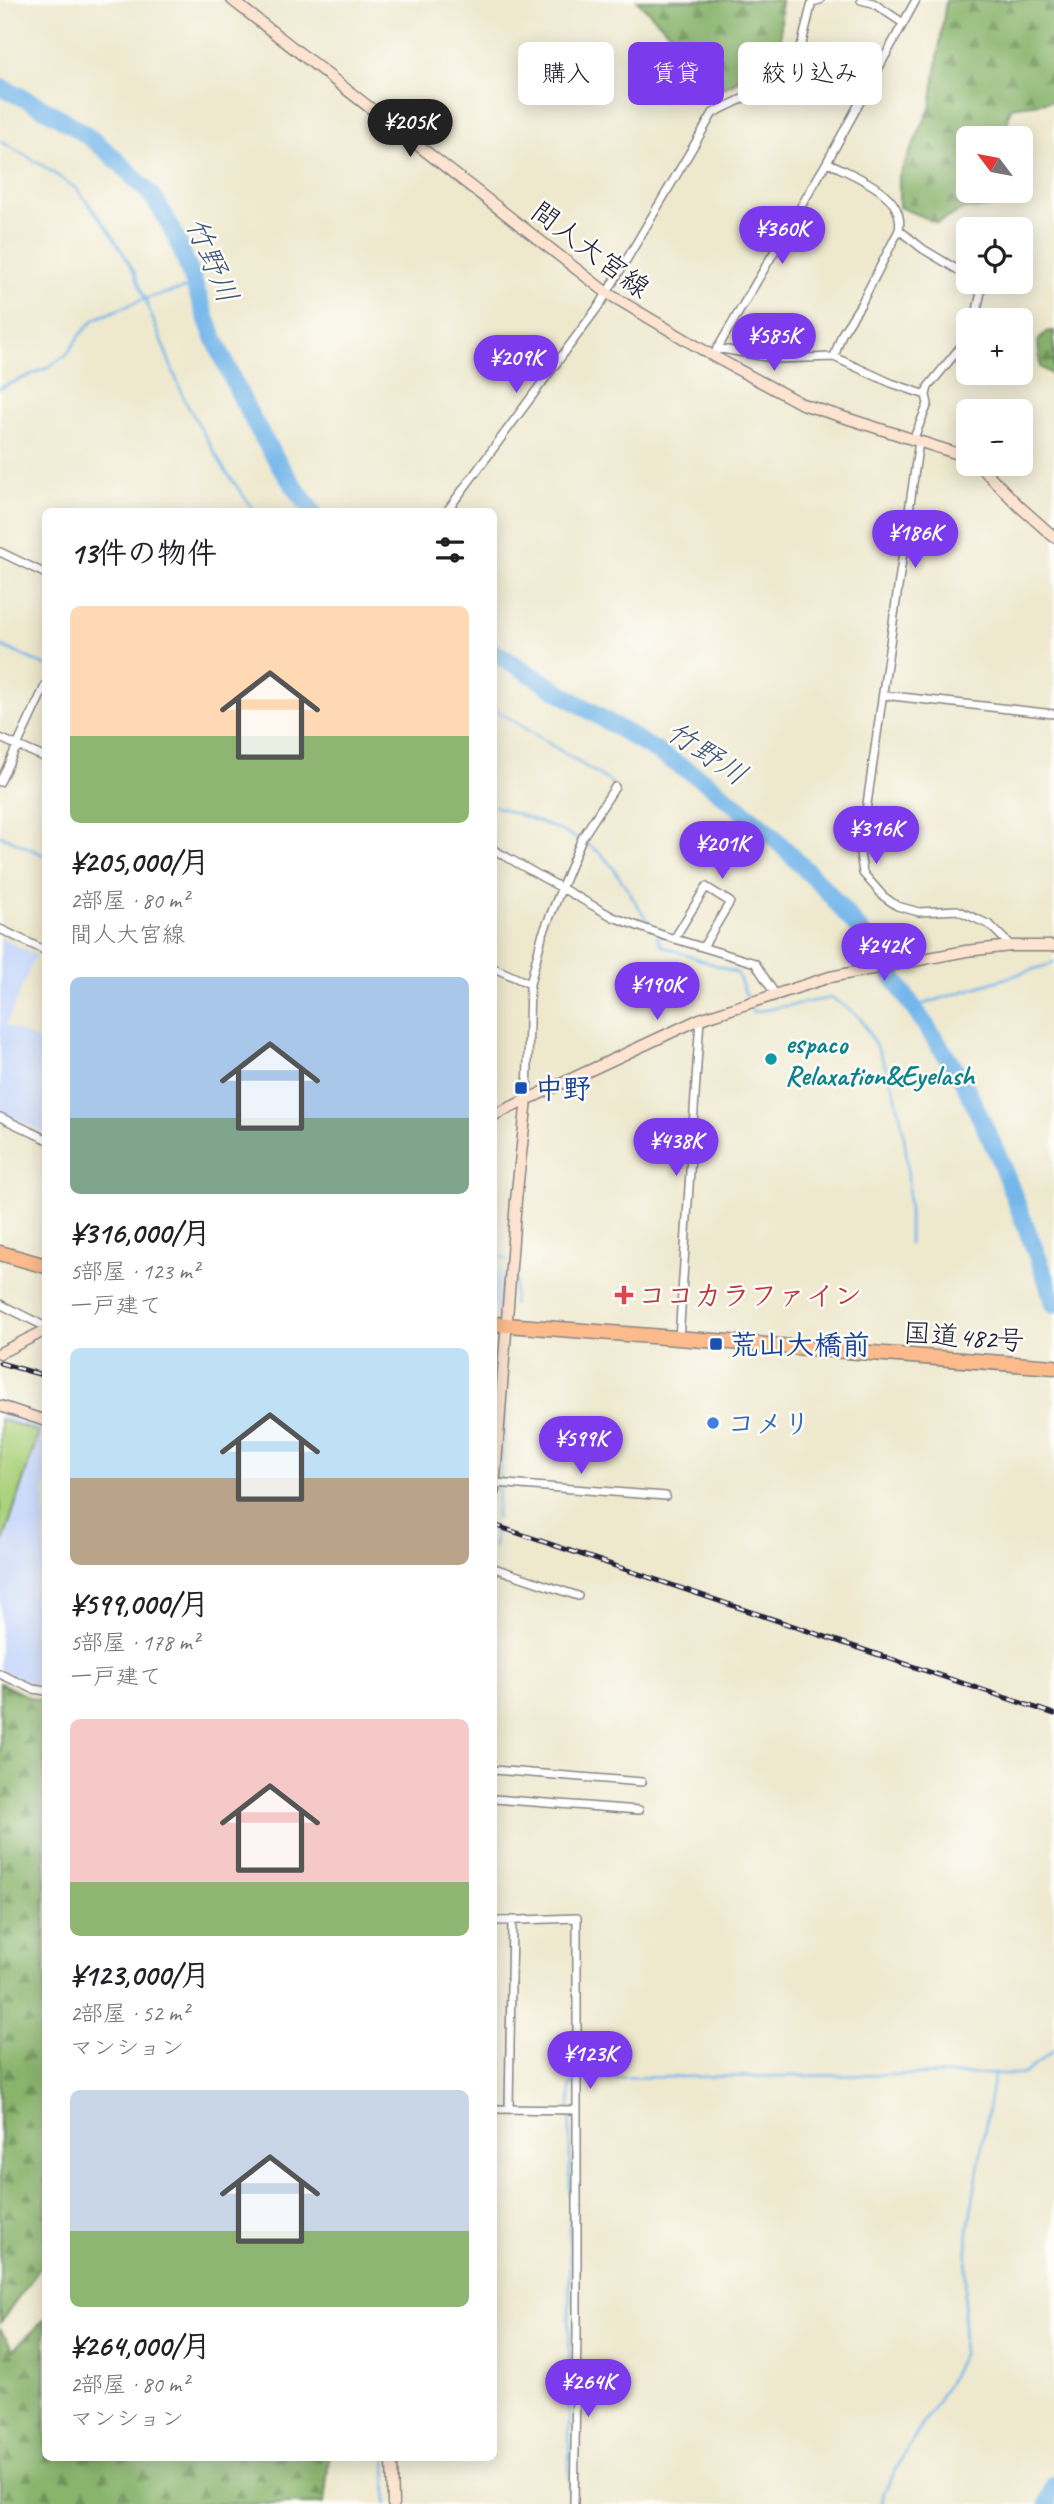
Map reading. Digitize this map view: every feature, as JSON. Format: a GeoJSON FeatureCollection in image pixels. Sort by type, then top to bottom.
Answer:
{"type":"FeatureCollection","features":[{"type":"Feature","properties":{"kind":"highway"},"geometry":{"type":"LineString","coordinates":[[0,1253],[42,1265]]}},
{"type":"Feature","properties":{"kind":"highway","name":"国道482号"},"geometry":{"type":"LineString","coordinates":[[500,1324],[1048,1366]]}},
{"type":"Feature","properties":{"kind":"street","name":"間人大宮線"},"geometry":{"type":"LineString","coordinates":[[232,0],[607,293],[803,404],[956,453]]}},
{"type":"Feature","properties":{"kind":"street"},"geometry":{"type":"LineString","coordinates":[[449,508],[607,293],[713,113],[763,89],[787,64],[802,43],[812,2],[820,0]]}},
{"type":"Feature","properties":{"kind":"street"},"geometry":{"type":"LineString","coordinates":[[861,0],[873,3],[903,23]]}},
{"type":"Feature","properties":{"kind":"street"},"geometry":{"type":"LineString","coordinates":[[916,0],[827,162],[715,352],[778,359],[834,357],[891,383],[926,395]]}},
{"type":"Feature","properties":{"kind":"street"},"geometry":{"type":"LineString","coordinates":[[827,162],[883,192],[891,200],[901,221],[899,230],[861,304],[842,334],[834,357]]}},
{"type":"Feature","properties":{"kind":"street"},"geometry":{"type":"LineString","coordinates":[[899,230],[923,249],[956,269]]}},
{"type":"Feature","properties":{"kind":"street"},"geometry":{"type":"LineString","coordinates":[[956,352],[928,387],[928,404],[916,440],[860,853],[863,873],[883,896],[897,906],[919,912],[957,910],[990,925],[1011,946]]}},
{"type":"Feature","properties":{"kind":"street"},"geometry":{"type":"LineString","coordinates":[[990,476],[1054,537]]}},
{"type":"Feature","properties":{"kind":"street"},"geometry":{"type":"LineString","coordinates":[[0,552],[42,571]]}},
{"type":"Feature","properties":{"kind":"street"},"geometry":{"type":"LineString","coordinates":[[0,782],[42,692]]}},
{"type":"Feature","properties":{"kind":"street"},"geometry":{"type":"LineString","coordinates":[[883,695],[1054,714]]}},
{"type":"Feature","properties":{"kind":"street"},"geometry":{"type":"LineString","coordinates":[[0,737],[42,756]]}},
{"type":"Feature","properties":{"kind":"street"},"geometry":{"type":"LineString","coordinates":[[497,1404],[500,1324],[527,1099],[530,984],[542,936],[560,888],[582,838],[615,787]]}},
{"type":"Feature","properties":{"kind":"street"},"geometry":{"type":"LineString","coordinates":[[497,852],[613,918],[755,963],[775,994]]}},
{"type":"Feature","properties":{"kind":"street"},"geometry":{"type":"LineString","coordinates":[[674,939],[706,887],[730,902],[703,947]]}},
{"type":"Feature","properties":{"kind":"street"},"geometry":{"type":"LineString","coordinates":[[0,929],[42,949]]}},
{"type":"Feature","properties":{"kind":"street"},"geometry":{"type":"LineString","coordinates":[[497,1114],[700,1019],[838,975],[966,951],[1011,946],[1054,946]]}},
{"type":"Feature","properties":{"kind":"street"},"geometry":{"type":"LineString","coordinates":[[497,969],[530,984]]}},
{"type":"Feature","properties":{"kind":"street"},"geometry":{"type":"LineString","coordinates":[[679,1339],[700,1019]]}},
{"type":"Feature","properties":{"kind":"street"},"geometry":{"type":"LineString","coordinates":[[0,1117],[42,1137]]}},
{"type":"Feature","properties":{"kind":"street"},"geometry":{"type":"LineString","coordinates":[[0,1304],[42,1326]]}},
{"type":"Feature","properties":{"kind":"street"},"geometry":{"type":"LineString","coordinates":[[0,1353],[42,1330]]}},
{"type":"Feature","properties":{"kind":"street"},"geometry":{"type":"LineString","coordinates":[[0,1406],[42,1420]]}},
{"type":"Feature","properties":{"kind":"street"},"geometry":{"type":"LineString","coordinates":[[497,1483],[666,1496]]}},
{"type":"Feature","properties":{"kind":"street"},"geometry":{"type":"LineString","coordinates":[[497,1569],[578,1596]]}},
{"type":"Feature","properties":{"kind":"street"},"geometry":{"type":"LineString","coordinates":[[0,1674],[42,1690]]}},
{"type":"Feature","properties":{"kind":"street"},"geometry":{"type":"LineString","coordinates":[[497,1770],[642,1782]]}},
{"type":"Feature","properties":{"kind":"street"},"geometry":{"type":"LineString","coordinates":[[497,1799],[639,1810]]}},
{"type":"Feature","properties":{"kind":"street"},"geometry":{"type":"LineString","coordinates":[[497,1921],[577,1918],[574,2504]]}},
{"type":"Feature","properties":{"kind":"street"},"geometry":{"type":"LineString","coordinates":[[509,2109],[512,1920]]}},
{"type":"Feature","properties":{"kind":"street"},"geometry":{"type":"LineString","coordinates":[[497,2109],[577,2109]]}},
{"type":"Feature","properties":{"kind":"street"},"geometry":{"type":"LineString","coordinates":[[392,2461],[393,2504]]}},
{"type":"Feature","properties":{"kind":"shaded area"},"geometry":{"type":"Polygon","coordinates":[[[0,938],[36,955],[6,1025],[42,1043],[42,1132],[0,1112],[0,938]]]}},
{"type":"Feature","properties":{"kind":"shaded area"},"geometry":{"type":"Polygon","coordinates":[[[497,1269],[506,1270],[503,1313],[497,1313],[497,1269]]]}},
{"type":"Feature","properties":{"kind":"shaded area"},"geometry":{"type":"Polygon","coordinates":[[[0,1411],[42,1425],[42,1686],[0,1670],[0,1411]]]}},
{"type":"Feature","properties":{"kind":"green space"},"geometry":{"type":"Polygon","coordinates":[[[637,0],[781,0],[781,42],[738,42],[738,81],[724,88],[724,42],[679,42],[637,0]]]}},
{"type":"Feature","properties":{"kind":"green space"},"geometry":{"type":"Polygon","coordinates":[[[946,0],[1054,0],[1054,101],[1011,107],[1007,126],[956,126],[956,203],[990,203],[989,208],[964,209],[937,223],[899,207],[899,176],[931,106],[946,0]]]}},
{"type":"Feature","properties":{"kind":"green space"},"geometry":{"type":"Polygon","coordinates":[[[1054,331],[1054,376],[1040,367],[1038,341],[1046,332],[1054,331]]]}},
{"type":"Feature","properties":{"kind":"green space"},"geometry":{"type":"Polygon","coordinates":[[[0,1419],[39,1432],[0,1551],[0,1419]]]}},
{"type":"Feature","properties":{"kind":"green space"},"geometry":{"type":"Polygon","coordinates":[[[0,1683],[42,1700],[42,2265],[0,2323],[0,1683]]]}},
{"type":"Feature","properties":{"kind":"green space"},"geometry":{"type":"Polygon","coordinates":[[[42,2322],[42,2461],[329,2461],[324,2504],[0,2504],[0,2329],[13,2350],[42,2322]]]}},
{"type":"Feature","properties":{"kind":"waterway","name":"竹野川"},"geometry":{"type":"LineString","coordinates":[[0,87],[57,116],[92,139],[124,167],[155,200],[174,234],[213,335],[245,404],[282,469],[310,508]]}},
{"type":"Feature","properties":{"kind":"waterway"},"geometry":{"type":"LineString","coordinates":[[0,141],[77,189],[109,230],[134,271],[184,399],[224,469],[253,508]]}},
{"type":"Feature","properties":{"kind":"waterway"},"geometry":{"type":"LineString","coordinates":[[0,388],[49,367],[67,354],[95,319],[144,299],[194,286]]}},
{"type":"Feature","properties":{"kind":"waterway"},"geometry":{"type":"LineString","coordinates":[[0,645],[42,664]]}},
{"type":"Feature","properties":{"kind":"waterway","name":"竹野川"},"geometry":{"type":"LineString","coordinates":[[497,654],[708,783],[765,829],[826,890],[867,939],[962,1079],[997,1153],[1054,1304]]}},
{"type":"Feature","properties":{"kind":"waterway"},"geometry":{"type":"LineString","coordinates":[[497,711],[612,783]]}},
{"type":"Feature","properties":{"kind":"waterway"},"geometry":{"type":"LineString","coordinates":[[497,807],[553,828],[595,850],[617,874],[654,930]]}},
{"type":"Feature","properties":{"kind":"waterway"},"geometry":{"type":"LineString","coordinates":[[0,835],[42,854]]}},
{"type":"Feature","properties":{"kind":"waterway"},"geometry":{"type":"LineString","coordinates":[[657,936],[662,946],[737,973],[748,999]]}},
{"type":"Feature","properties":{"kind":"waterway"},"geometry":{"type":"LineString","coordinates":[[914,1007],[1054,963]]}},
{"type":"Feature","properties":{"kind":"waterway"},"geometry":{"type":"LineString","coordinates":[[750,1005],[753,1012],[831,998],[862,1021],[884,1063],[900,1113],[909,1191],[909,1244]]}},
{"type":"Feature","properties":{"kind":"waterway"},"geometry":{"type":"LineString","coordinates":[[497,1255],[508,1261]]}},
{"type":"Feature","properties":{"kind":"waterway"},"geometry":{"type":"LineString","coordinates":[[513,1305],[517,1267],[514,1265]]}},
{"type":"Feature","properties":{"kind":"waterway"},"geometry":{"type":"LineString","coordinates":[[497,1507],[505,1414]]}},
{"type":"Feature","properties":{"kind":"waterway"},"geometry":{"type":"LineString","coordinates":[[882,2504],[884,2492],[902,2458],[944,2390],[962,2354],[968,2230],[994,2074],[1024,2074],[1054,2050]]}},
{"type":"Feature","properties":{"kind":"waterway"},"geometry":{"type":"LineString","coordinates":[[580,2078],[994,2074]]}},
{"type":"Feature","properties":{"kind":"waterway"},"geometry":{"type":"LineString","coordinates":[[569,2504],[570,2087],[575,2082]]}},
{"type":"Feature","properties":{"kind":"waterway"},"geometry":{"type":"LineString","coordinates":[[386,2461],[387,2504]]}},
{"type":"Feature","properties":{"kind":"waterway"},"geometry":{"type":"LineString","coordinates":[[1048,2504],[1054,2485]]}},
{"type":"Feature","properties":{"kind":"railway"},"geometry":{"type":"LineString","coordinates":[[0,1363],[42,1375]]}},
{"type":"Feature","properties":{"kind":"railway"},"geometry":{"type":"LineString","coordinates":[[497,1526],[1054,1714]]}},
{"type":"Feature","properties":{"kind":"place","name":"espaco Relaxation&Eyelash"},"geometry":{"type":"Point","coordinates":[771,1059]}},
{"type":"Feature","properties":{"kind":"place","name":"中野"},"geometry":{"type":"Point","coordinates":[521,1088]}},
{"type":"Feature","properties":{"kind":"place","name":"ココカラファイン"},"geometry":{"type":"Point","coordinates":[624,1295]}},
{"type":"Feature","properties":{"kind":"place","name":"荒山大橋前"},"geometry":{"type":"Point","coordinates":[716,1344]}},
{"type":"Feature","properties":{"kind":"place","name":"コメリ"},"geometry":{"type":"Point","coordinates":[713,1423]}}]}
